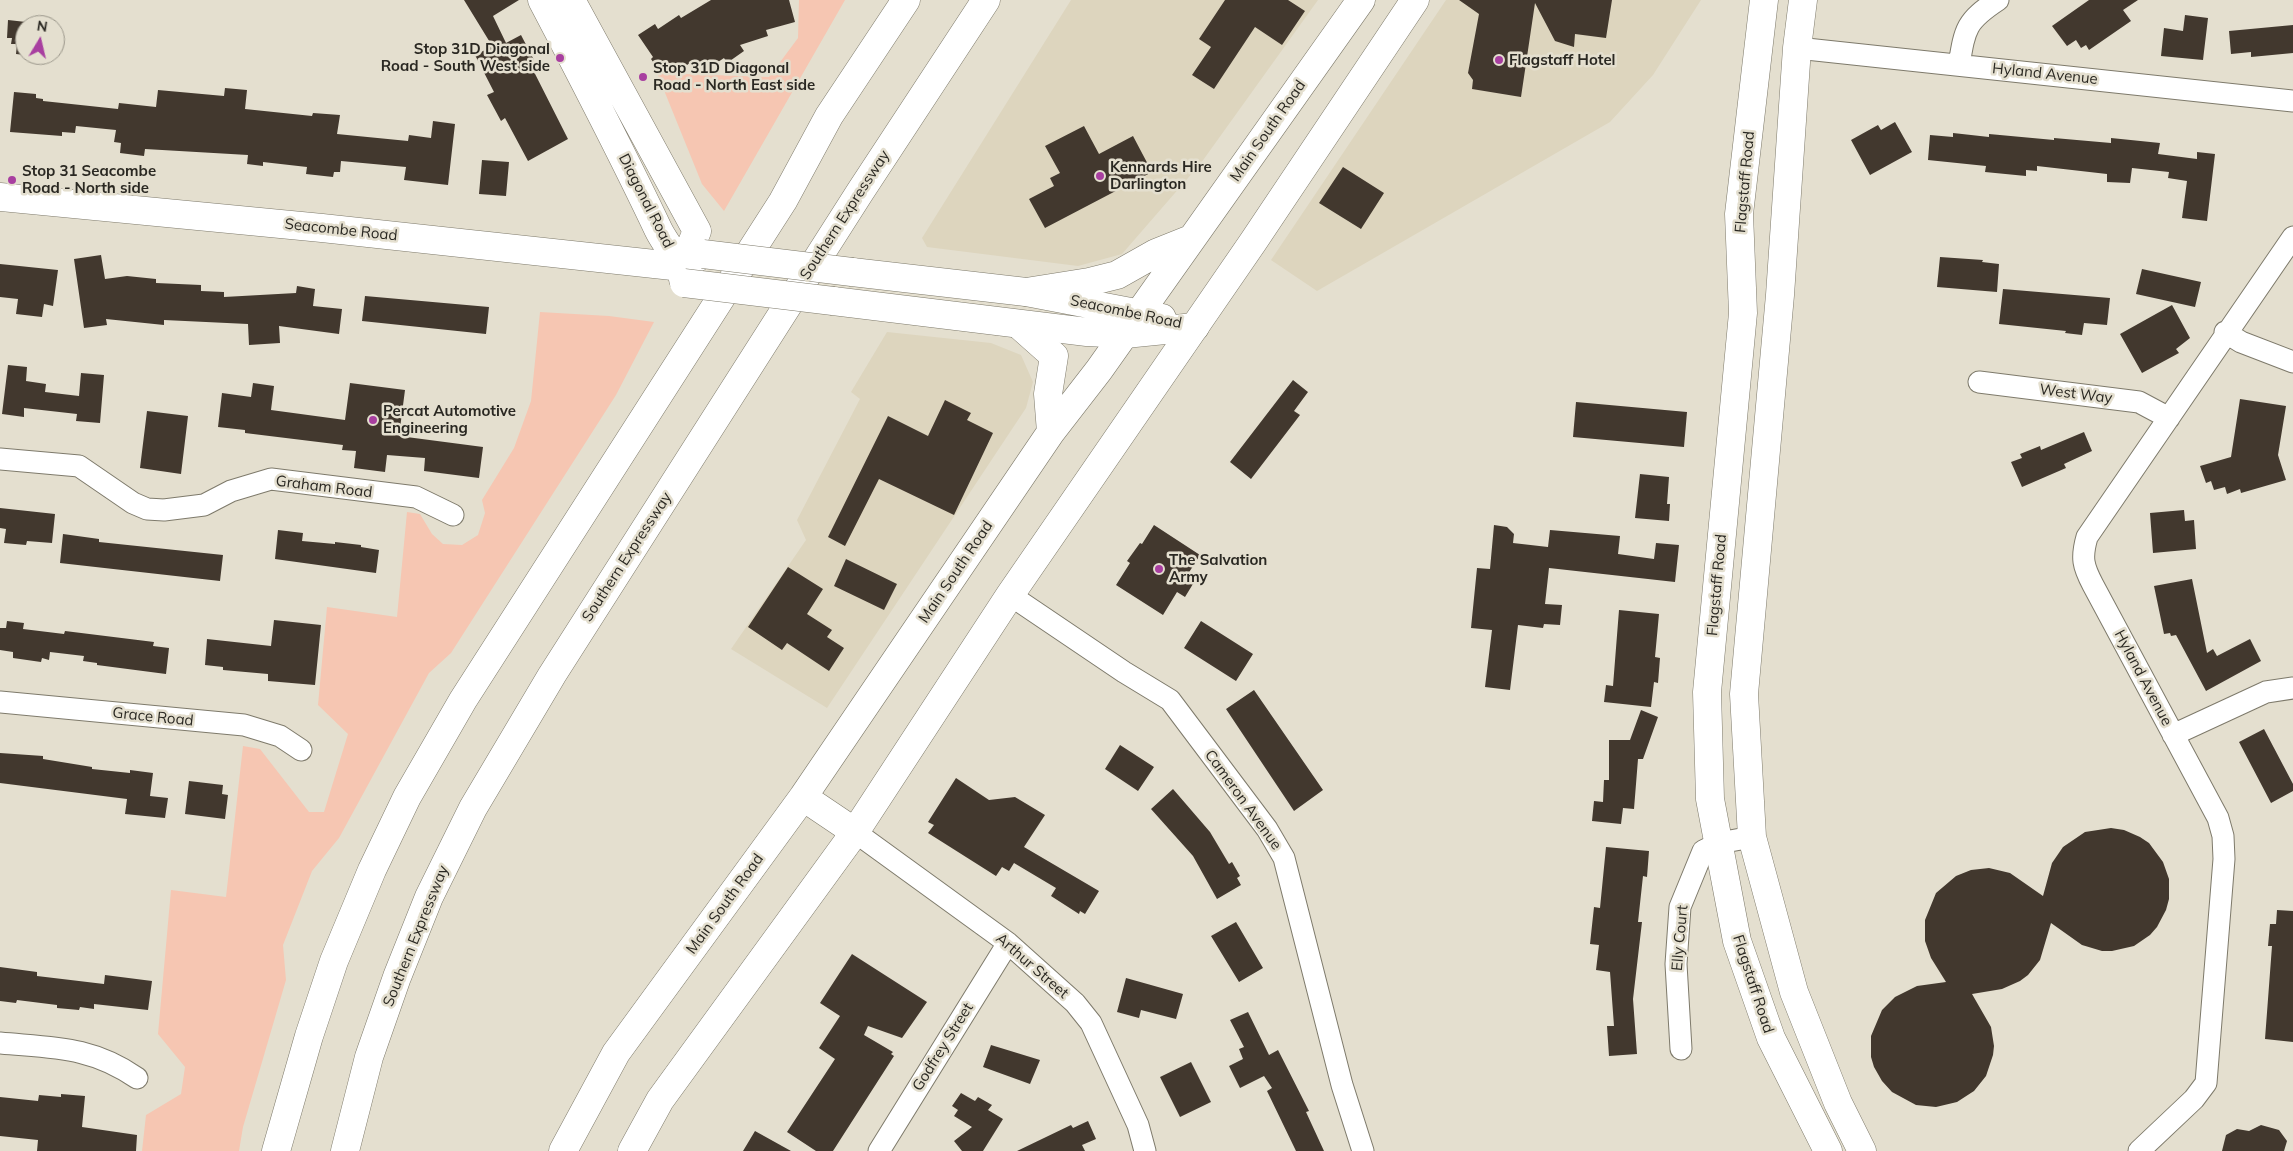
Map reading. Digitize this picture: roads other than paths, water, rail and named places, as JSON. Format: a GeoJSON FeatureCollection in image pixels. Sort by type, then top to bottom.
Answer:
{"type":"FeatureCollection","features":[{"type":"Feature","properties":{"kind":"main road"},"geometry":{"type":"LineString","coordinates":[[276,1151],[306,1046],[334,961],[372,870],[407,797],[463,700],[783,201],[891,0]]}},
{"type":"Feature","properties":{"kind":"main road"},"geometry":{"type":"LineString","coordinates":[[829,116],[906,0]]}},
{"type":"Feature","properties":{"kind":"main road","name":"Southern Expressway"},"geometry":{"type":"LineString","coordinates":[[345,1151],[369,1057],[397,977],[429,897],[473,808],[552,674],[860,192],[986,0]]}},
{"type":"Feature","properties":{"kind":"main road","name":"Main South Road"},"geometry":{"type":"LineString","coordinates":[[563,1151],[616,1053],[803,797],[1051,432],[1133,323],[1361,0]]}},
{"type":"Feature","properties":{"kind":"main road"},"geometry":{"type":"LineString","coordinates":[[632,1151],[660,1100],[855,832],[1010,595],[1195,327],[1415,0]]}},
{"type":"Feature","properties":{"kind":"main road"},"geometry":{"type":"LineString","coordinates":[[1803,0],[1797,48],[1780,295],[1744,694],[1752,836],[1794,992],[1838,1102],[1862,1151]]}},
{"type":"Feature","properties":{"kind":"main road","name":"Diagonal Road"},"geometry":{"type":"LineString","coordinates":[[564,4],[617,143],[661,235],[689,268]]}},
{"type":"Feature","properties":{"kind":"main road"},"geometry":{"type":"LineString","coordinates":[[1764,5],[1797,48]]}},
{"type":"Feature","properties":{"kind":"main road","name":"Flagstaff Road"},"geometry":{"type":"LineString","coordinates":[[1764,5],[1739,214],[1744,313],[1707,692],[1710,799],[1737,941],[1771,1038],[1828,1151]]}},
{"type":"Feature","properties":{"kind":"main road"},"geometry":{"type":"LineString","coordinates":[[1756,78],[1797,48]]}},
{"type":"Feature","properties":{"kind":"main road","name":"Seacombe Road"},"geometry":{"type":"LineString","coordinates":[[0,196],[332,229],[689,268],[852,272],[1026,292],[1133,323],[1195,327]]}},
{"type":"Feature","properties":{"kind":"main road"},"geometry":{"type":"LineString","coordinates":[[1026,292],[1089,282],[1116,275],[1156,253],[1191,239]]}},
{"type":"Feature","properties":{"kind":"main road","name":"Seacombe Road"},"geometry":{"type":"LineString","coordinates":[[689,268],[833,301],[1018,324],[1087,332],[1133,323]]}},
{"type":"Feature","properties":{"kind":"main road"},"geometry":{"type":"LineString","coordinates":[[1018,324],[1054,356],[1048,394],[1051,432]]}},
{"type":"Feature","properties":{"kind":"main road"},"geometry":{"type":"LineString","coordinates":[[803,797],[855,832]]}},
{"type":"Feature","properties":{"kind":"street"},"geometry":{"type":"LineString","coordinates":[[1959,65],[1963,38],[1971,21],[1998,0]]}},
{"type":"Feature","properties":{"kind":"street","name":"Hyland Avenue"},"geometry":{"type":"LineString","coordinates":[[1797,48],[2293,101]]}},
{"type":"Feature","properties":{"kind":"street","name":"Hyland Avenue"},"geometry":{"type":"LineString","coordinates":[[2139,1151],[2194,1098],[2206,1083],[2224,859],[2223,836],[2218,818],[2083,566],[2083,550],[2087,537],[2169,418],[2225,332],[2293,237]]}},
{"type":"Feature","properties":{"kind":"street"},"geometry":{"type":"LineString","coordinates":[[2225,332],[2241,342],[2293,362]]}},
{"type":"Feature","properties":{"kind":"street","name":"West Way"},"geometry":{"type":"LineString","coordinates":[[1979,382],[2139,402],[2169,418]]}},
{"type":"Feature","properties":{"kind":"street","name":"Graham Road"},"geometry":{"type":"LineString","coordinates":[[0,459],[79,466],[133,503],[147,509],[164,510],[204,506],[232,492],[271,479],[416,497],[453,515]]}},
{"type":"Feature","properties":{"kind":"street","name":"Cameron Avenue"},"geometry":{"type":"LineString","coordinates":[[1010,595],[1170,700],[1267,829],[1284,858],[1342,1085],[1363,1151]]}},
{"type":"Feature","properties":{"kind":"street"},"geometry":{"type":"LineString","coordinates":[[2173,735],[2266,692],[2293,688]]}},
{"type":"Feature","properties":{"kind":"street","name":"Grace Road"},"geometry":{"type":"LineString","coordinates":[[0,702],[244,725],[280,736],[301,750]]}},
{"type":"Feature","properties":{"kind":"street","name":"Arthur Street"},"geometry":{"type":"LineString","coordinates":[[855,832],[1008,943],[1075,1003],[1091,1023],[1138,1125],[1145,1151]]}},
{"type":"Feature","properties":{"kind":"street","name":"Elly Court"},"geometry":{"type":"LineString","coordinates":[[1681,1049],[1676,964],[1680,907],[1703,851],[1719,843],[1752,836]]}},
{"type":"Feature","properties":{"kind":"street","name":"Godfrey Street"},"geometry":{"type":"LineString","coordinates":[[879,1151],[1008,943]]}},
{"type":"Feature","properties":{"kind":"street"},"geometry":{"type":"LineString","coordinates":[[0,1043],[89,1053],[115,1064],[137,1078]]}},
{"type":"Feature","properties":{"kind":"place","name":"Stop 31D Diagonal Road - South West side"},"geometry":{"type":"Point","coordinates":[560,58]}},
{"type":"Feature","properties":{"kind":"place","name":"Flagstaff Hotel"},"geometry":{"type":"Point","coordinates":[1499,60]}},
{"type":"Feature","properties":{"kind":"place","name":"Stop 31D Diagonal Road - North East side"},"geometry":{"type":"Point","coordinates":[643,77]}},
{"type":"Feature","properties":{"kind":"place","name":"Kennards Hire Darlington"},"geometry":{"type":"Point","coordinates":[1100,176]}},
{"type":"Feature","properties":{"kind":"place","name":"Stop 31 Seacombe Road - North side"},"geometry":{"type":"Point","coordinates":[12,180]}},
{"type":"Feature","properties":{"kind":"place","name":"Percat Automotive Engineering"},"geometry":{"type":"Point","coordinates":[373,420]}},
{"type":"Feature","properties":{"kind":"place","name":"The Salvation Army"},"geometry":{"type":"Point","coordinates":[1159,569]}}]}
